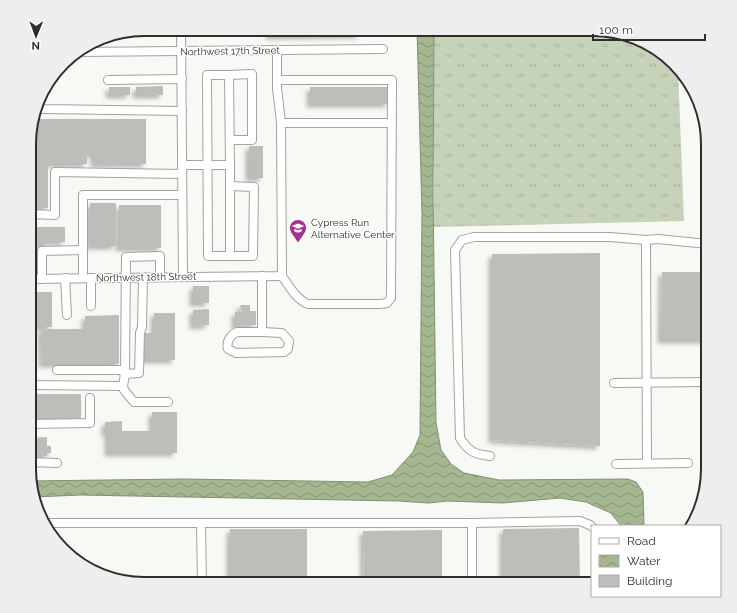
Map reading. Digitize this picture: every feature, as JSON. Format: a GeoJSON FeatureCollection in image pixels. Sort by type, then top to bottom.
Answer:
{"type":"FeatureCollection","features":[{"type":"Feature","properties":{"kind":"street"},"geometry":{"type":"LineString","coordinates":[[182,36],[182,277]]}},
{"type":"Feature","properties":{"kind":"street","name":"Northwest 17th Street"},"geometry":{"type":"LineString","coordinates":[[88,52],[383,49]]}},
{"type":"Feature","properties":{"kind":"street"},"geometry":{"type":"LineString","coordinates":[[277,50],[277,80],[281,123],[282,276],[297,296],[308,304],[380,304],[389,301],[392,294],[392,80],[277,80]]}},
{"type":"Feature","properties":{"kind":"street"},"geometry":{"type":"LineString","coordinates":[[230,140],[252,140],[252,74],[207,75],[207,165],[208,256],[254,256],[254,187],[230,186]]}},
{"type":"Feature","properties":{"kind":"street"},"geometry":{"type":"LineString","coordinates":[[229,75],[230,256]]}},
{"type":"Feature","properties":{"kind":"street"},"geometry":{"type":"LineString","coordinates":[[108,80],[182,80]]}},
{"type":"Feature","properties":{"kind":"street"},"geometry":{"type":"LineString","coordinates":[[42,109],[182,111]]}},
{"type":"Feature","properties":{"kind":"street"},"geometry":{"type":"LineString","coordinates":[[281,123],[392,123]]}},
{"type":"Feature","properties":{"kind":"street"},"geometry":{"type":"LineString","coordinates":[[182,165],[230,165]]}},
{"type":"Feature","properties":{"kind":"street"},"geometry":{"type":"LineString","coordinates":[[36,214],[55,214],[55,172],[182,174]]}},
{"type":"Feature","properties":{"kind":"street"},"geometry":{"type":"LineString","coordinates":[[91,306],[83,250],[83,195],[182,195]]}},
{"type":"Feature","properties":{"kind":"street"},"geometry":{"type":"LineString","coordinates":[[490,456],[475,454],[466,447],[460,438],[455,250],[462,240],[474,237],[610,237],[646,240],[658,239],[701,243]]}},
{"type":"Feature","properties":{"kind":"street"},"geometry":{"type":"LineString","coordinates":[[646,240],[647,463]]}},
{"type":"Feature","properties":{"kind":"street"},"geometry":{"type":"LineString","coordinates":[[42,279],[42,250],[83,250]]}},
{"type":"Feature","properties":{"kind":"street"},"geometry":{"type":"LineString","coordinates":[[160,277],[160,256],[126,256],[125,374],[123,386],[124,390],[134,402],[168,402]]}},
{"type":"Feature","properties":{"kind":"street"},"geometry":{"type":"LineString","coordinates":[[262,276],[262,332]]}},
{"type":"Feature","properties":{"kind":"street","name":"Northwest 18th Street"},"geometry":{"type":"LineString","coordinates":[[36,279],[282,276]]}},
{"type":"Feature","properties":{"kind":"street"},"geometry":{"type":"LineString","coordinates":[[57,370],[121,370],[125,374],[139,373],[143,277]]}},
{"type":"Feature","properties":{"kind":"street"},"geometry":{"type":"LineString","coordinates":[[65,278],[67,315]]}},
{"type":"Feature","properties":{"kind":"street"},"geometry":{"type":"LineString","coordinates":[[236,332],[262,332],[282,333],[289,341],[288,349],[284,352],[236,353],[228,349],[228,340],[236,332]]}},
{"type":"Feature","properties":{"kind":"street"},"geometry":{"type":"LineString","coordinates":[[614,383],[701,382]]}},
{"type":"Feature","properties":{"kind":"street"},"geometry":{"type":"LineString","coordinates":[[36,385],[123,386]]}},
{"type":"Feature","properties":{"kind":"street"},"geometry":{"type":"LineString","coordinates":[[36,424],[90,423],[90,398]]}},
{"type":"Feature","properties":{"kind":"street"},"geometry":{"type":"LineString","coordinates":[[36,462],[57,463]]}},
{"type":"Feature","properties":{"kind":"street"},"geometry":{"type":"LineString","coordinates":[[616,464],[688,463]]}},
{"type":"Feature","properties":{"kind":"street"},"geometry":{"type":"LineString","coordinates":[[50,523],[201,524],[582,521],[591,526]]}},
{"type":"Feature","properties":{"kind":"street"},"geometry":{"type":"LineString","coordinates":[[472,523],[472,577]]}},
{"type":"Feature","properties":{"kind":"street"},"geometry":{"type":"LineString","coordinates":[[201,524],[202,577]]}},
{"type":"Feature","properties":{"kind":"green space"},"geometry":{"type":"Polygon","coordinates":[[[434,36],[607,37],[641,47],[653,54],[678,77],[684,221],[434,227],[434,36]]]}},
{"type":"Feature","properties":{"kind":"water"},"geometry":{"type":"Polygon","coordinates":[[[417,36],[434,36],[433,193],[436,423],[441,450],[451,464],[464,473],[499,480],[628,479],[636,482],[643,492],[644,525],[620,525],[611,513],[586,502],[560,498],[503,503],[447,501],[429,503],[398,501],[80,495],[40,497],[37,481],[183,479],[368,482],[392,475],[413,452],[420,435],[422,213],[417,36]]]}},
{"type":"Feature","properties":{"kind":"building"},"geometry":{"type":"Polygon","coordinates":[[[163,86],[163,95],[136,95],[136,87],[163,86]]]}},
{"type":"Feature","properties":{"kind":"building"},"geometry":{"type":"Polygon","coordinates":[[[109,87],[130,87],[130,95],[109,95],[109,87]]]}},
{"type":"Feature","properties":{"kind":"building"},"geometry":{"type":"Polygon","coordinates":[[[310,87],[389,87],[389,104],[310,104],[310,87]]]}},
{"type":"Feature","properties":{"kind":"building"},"geometry":{"type":"Polygon","coordinates":[[[39,119],[146,119],[146,164],[94,164],[94,154],[87,154],[87,164],[48,164],[48,208],[36,208],[36,144],[39,119]]]}},
{"type":"Feature","properties":{"kind":"building"},"geometry":{"type":"Polygon","coordinates":[[[249,146],[263,146],[263,178],[249,178],[249,146]]]}},
{"type":"Feature","properties":{"kind":"building"},"geometry":{"type":"Polygon","coordinates":[[[90,203],[116,203],[116,246],[90,246],[90,203]]]}},
{"type":"Feature","properties":{"kind":"building"},"geometry":{"type":"Polygon","coordinates":[[[119,205],[161,205],[161,248],[119,248],[119,205]]]}},
{"type":"Feature","properties":{"kind":"building"},"geometry":{"type":"Polygon","coordinates":[[[36,227],[65,227],[65,242],[45,242],[45,247],[36,247],[36,227]]]}},
{"type":"Feature","properties":{"kind":"building"},"geometry":{"type":"Polygon","coordinates":[[[600,253],[600,446],[492,440],[492,254],[600,253]]]}},
{"type":"Feature","properties":{"kind":"building"},"geometry":{"type":"Polygon","coordinates":[[[662,272],[701,272],[701,340],[661,340],[662,272]]]}},
{"type":"Feature","properties":{"kind":"building"},"geometry":{"type":"Polygon","coordinates":[[[193,286],[209,286],[209,303],[193,303],[193,286]]]}},
{"type":"Feature","properties":{"kind":"building"},"geometry":{"type":"Polygon","coordinates":[[[36,292],[52,292],[52,327],[36,327],[36,292]]]}},
{"type":"Feature","properties":{"kind":"building"},"geometry":{"type":"Polygon","coordinates":[[[240,305],[250,305],[250,311],[256,311],[256,325],[235,326],[235,312],[241,312],[240,305]]]}},
{"type":"Feature","properties":{"kind":"building"},"geometry":{"type":"Polygon","coordinates":[[[209,309],[209,325],[193,326],[193,310],[209,309]]]}},
{"type":"Feature","properties":{"kind":"building"},"geometry":{"type":"Polygon","coordinates":[[[154,313],[175,313],[175,360],[145,360],[145,333],[154,333],[154,313]]]}},
{"type":"Feature","properties":{"kind":"building"},"geometry":{"type":"Polygon","coordinates":[[[119,315],[119,364],[42,364],[41,329],[85,329],[85,316],[119,315]]]}},
{"type":"Feature","properties":{"kind":"building"},"geometry":{"type":"Polygon","coordinates":[[[36,394],[81,394],[81,418],[36,418],[36,394]]]}},
{"type":"Feature","properties":{"kind":"building"},"geometry":{"type":"Polygon","coordinates":[[[152,412],[177,412],[177,453],[108,453],[108,433],[105,433],[105,422],[122,421],[122,431],[152,431],[152,412]]]}},
{"type":"Feature","properties":{"kind":"building"},"geometry":{"type":"Polygon","coordinates":[[[47,437],[47,446],[51,446],[51,453],[47,453],[47,456],[36,456],[36,438],[47,437]]]}},
{"type":"Feature","properties":{"kind":"building"},"geometry":{"type":"Polygon","coordinates":[[[579,528],[580,577],[503,577],[503,529],[579,528]]]}},
{"type":"Feature","properties":{"kind":"building"},"geometry":{"type":"Polygon","coordinates":[[[230,529],[307,529],[307,577],[230,577],[230,529]]]}},
{"type":"Feature","properties":{"kind":"building"},"geometry":{"type":"Polygon","coordinates":[[[442,530],[442,577],[364,577],[363,531],[442,530]]]}},
{"type":"Feature","properties":{"kind":"place","name":"Cypress Run Alternative Center"},"geometry":{"type":"Point","coordinates":[298,243]}}]}
